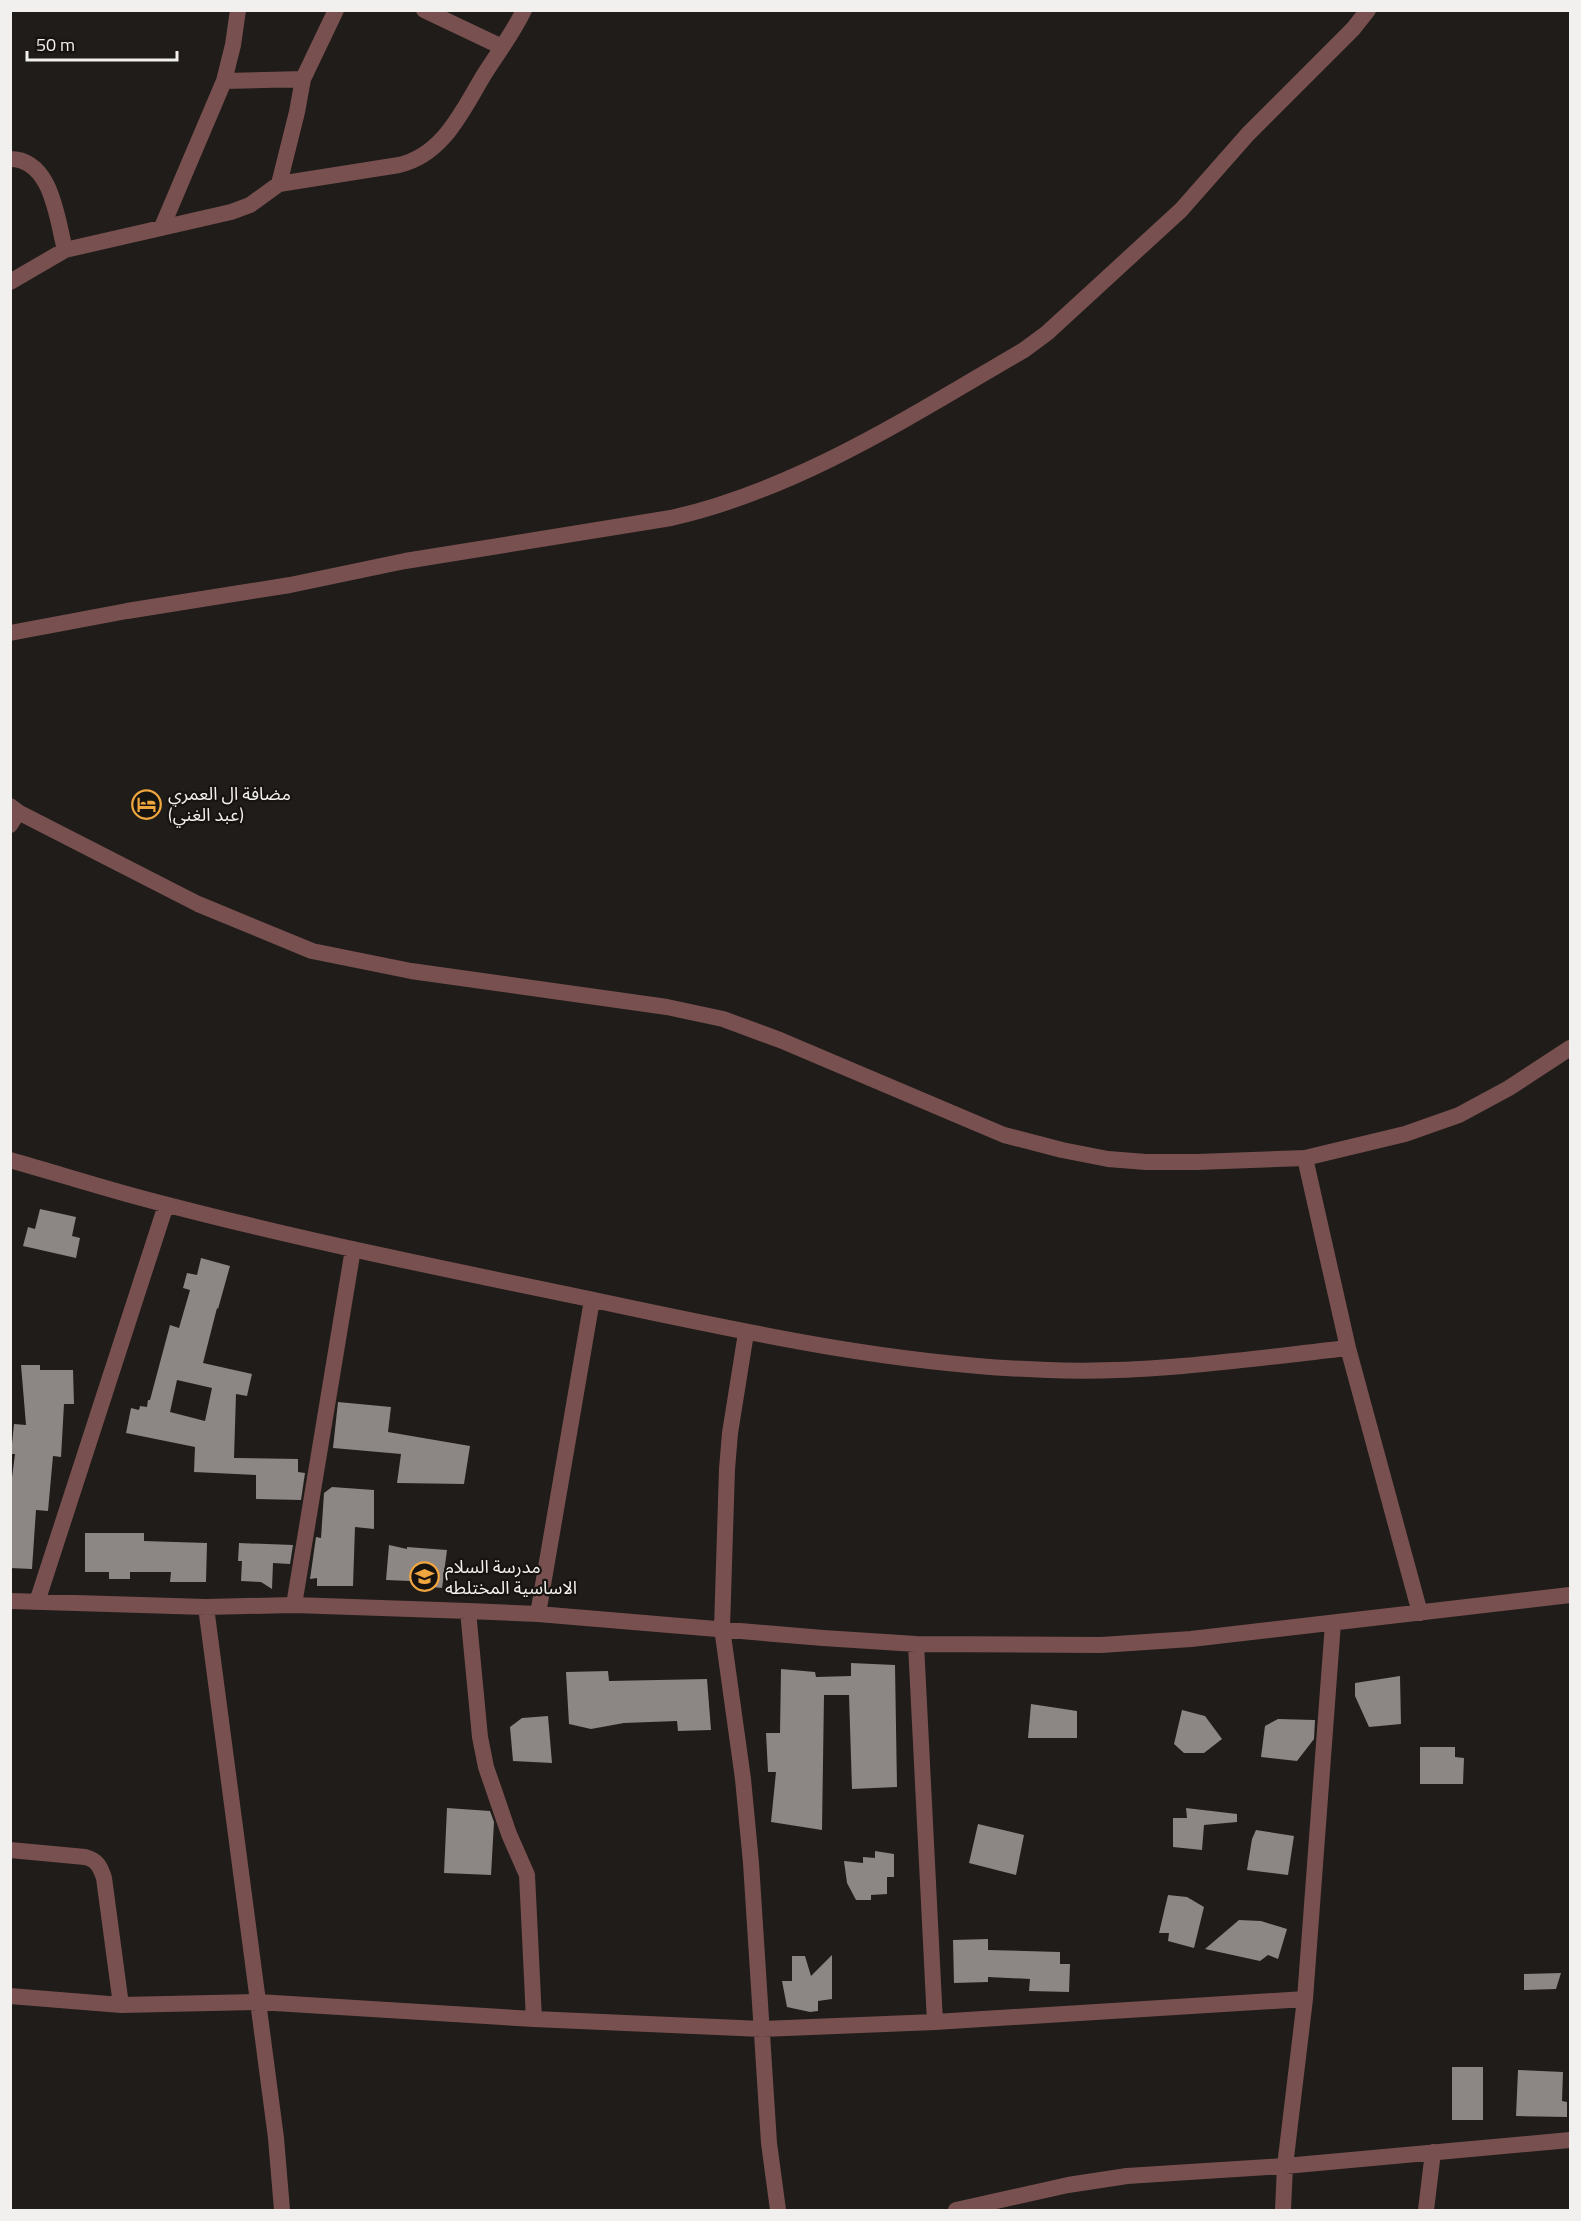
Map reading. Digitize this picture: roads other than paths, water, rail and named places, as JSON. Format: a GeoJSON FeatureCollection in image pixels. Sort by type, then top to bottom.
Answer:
{"type":"FeatureCollection","features":[{"type":"Feature","properties":{"kind":"street"},"geometry":{"type":"LineString","coordinates":[[162,227],[224,81],[233,45],[238,10]]}},
{"type":"Feature","properties":{"kind":"street"},"geometry":{"type":"LineString","coordinates":[[279,184],[303,79],[336,10]]}},
{"type":"Feature","properties":{"kind":"street"},"geometry":{"type":"LineString","coordinates":[[424,10],[502,47]]}},
{"type":"Feature","properties":{"kind":"street"},"geometry":{"type":"LineString","coordinates":[[10,282],[65,250],[231,212],[250,205],[279,184],[399,165],[424,155],[434,148],[460,117],[524,10]]}},
{"type":"Feature","properties":{"kind":"street"},"geometry":{"type":"LineString","coordinates":[[10,633],[127,611],[290,585],[429,557],[671,518],[714,507],[808,470],[859,445],[1024,350],[1047,333],[1180,210],[1248,134],[1353,29],[1368,10]]}},
{"type":"Feature","properties":{"kind":"street"},"geometry":{"type":"LineString","coordinates":[[224,81],[303,79]]}},
{"type":"Feature","properties":{"kind":"street"},"geometry":{"type":"LineString","coordinates":[[10,159],[30,163],[41,174],[47,185],[65,250]]}},
{"type":"Feature","properties":{"kind":"street"},"geometry":{"type":"LineString","coordinates":[[13,814],[198,904],[312,951],[411,971],[667,1007],[723,1019],[780,1040],[1004,1135],[1108,1159],[1146,1162],[1305,1158],[1405,1134],[1459,1114],[1509,1088],[1570,1048]]}},
{"type":"Feature","properties":{"kind":"street"},"geometry":{"type":"LineString","coordinates":[[1305,1158],[1348,1348],[1420,1613]]}},
{"type":"Feature","properties":{"kind":"street"},"geometry":{"type":"LineString","coordinates":[[10,1160],[166,1205],[353,1249],[746,1332],[941,1363],[1052,1371],[1110,1370],[1190,1365],[1348,1348]]}},
{"type":"Feature","properties":{"kind":"street"},"geometry":{"type":"LineString","coordinates":[[37,1602],[166,1205]]}},
{"type":"Feature","properties":{"kind":"street"},"geometry":{"type":"LineString","coordinates":[[294,1605],[353,1249]]}},
{"type":"Feature","properties":{"kind":"street"},"geometry":{"type":"LineString","coordinates":[[538,1614],[592,1300]]}},
{"type":"Feature","properties":{"kind":"street"},"geometry":{"type":"LineString","coordinates":[[746,1332],[730,1433],[727,1468],[722,1628],[743,1779],[751,1863],[769,2143],[778,2211]]}},
{"type":"Feature","properties":{"kind":"street"},"geometry":{"type":"LineString","coordinates":[[10,1601],[206,1608],[294,1605],[468,1611],[538,1614],[916,1644],[1101,1645],[1153,1643],[1570,1595]]}},
{"type":"Feature","properties":{"kind":"street"},"geometry":{"type":"LineString","coordinates":[[206,1608],[276,2138],[282,2211]]}},
{"type":"Feature","properties":{"kind":"street"},"geometry":{"type":"LineString","coordinates":[[468,1611],[478,1722],[486,1767],[509,1834],[527,1875],[534,2019]]}},
{"type":"Feature","properties":{"kind":"street"},"geometry":{"type":"LineString","coordinates":[[1283,2211],[1285,2166],[1305,1999],[1333,1623]]}},
{"type":"Feature","properties":{"kind":"street"},"geometry":{"type":"LineString","coordinates":[[916,1644],[935,2022]]}},
{"type":"Feature","properties":{"kind":"street"},"geometry":{"type":"LineString","coordinates":[[10,1850],[85,1857],[94,1859],[100,1867],[104,1878],[121,2005]]}},
{"type":"Feature","properties":{"kind":"street"},"geometry":{"type":"LineString","coordinates":[[10,1996],[121,2005],[258,2002],[534,2019],[762,2029],[935,2022],[1305,1999]]}},
{"type":"Feature","properties":{"kind":"street"},"geometry":{"type":"LineString","coordinates":[[956,2211],[1097,2179],[1285,2166],[1570,2140]]}},
{"type":"Feature","properties":{"kind":"street"},"geometry":{"type":"LineString","coordinates":[[1426,2211],[1433,2152]]}},
{"type":"Feature","properties":{"kind":"place","name":"مضافة ال العمري (عبد الغني)"},"geometry":{"type":"Point","coordinates":[147,804]}},
{"type":"Feature","properties":{"kind":"place","name":"مدرسة السلام الاساسية المختلطه"},"geometry":{"type":"Point","coordinates":[424,1577]}}]}
